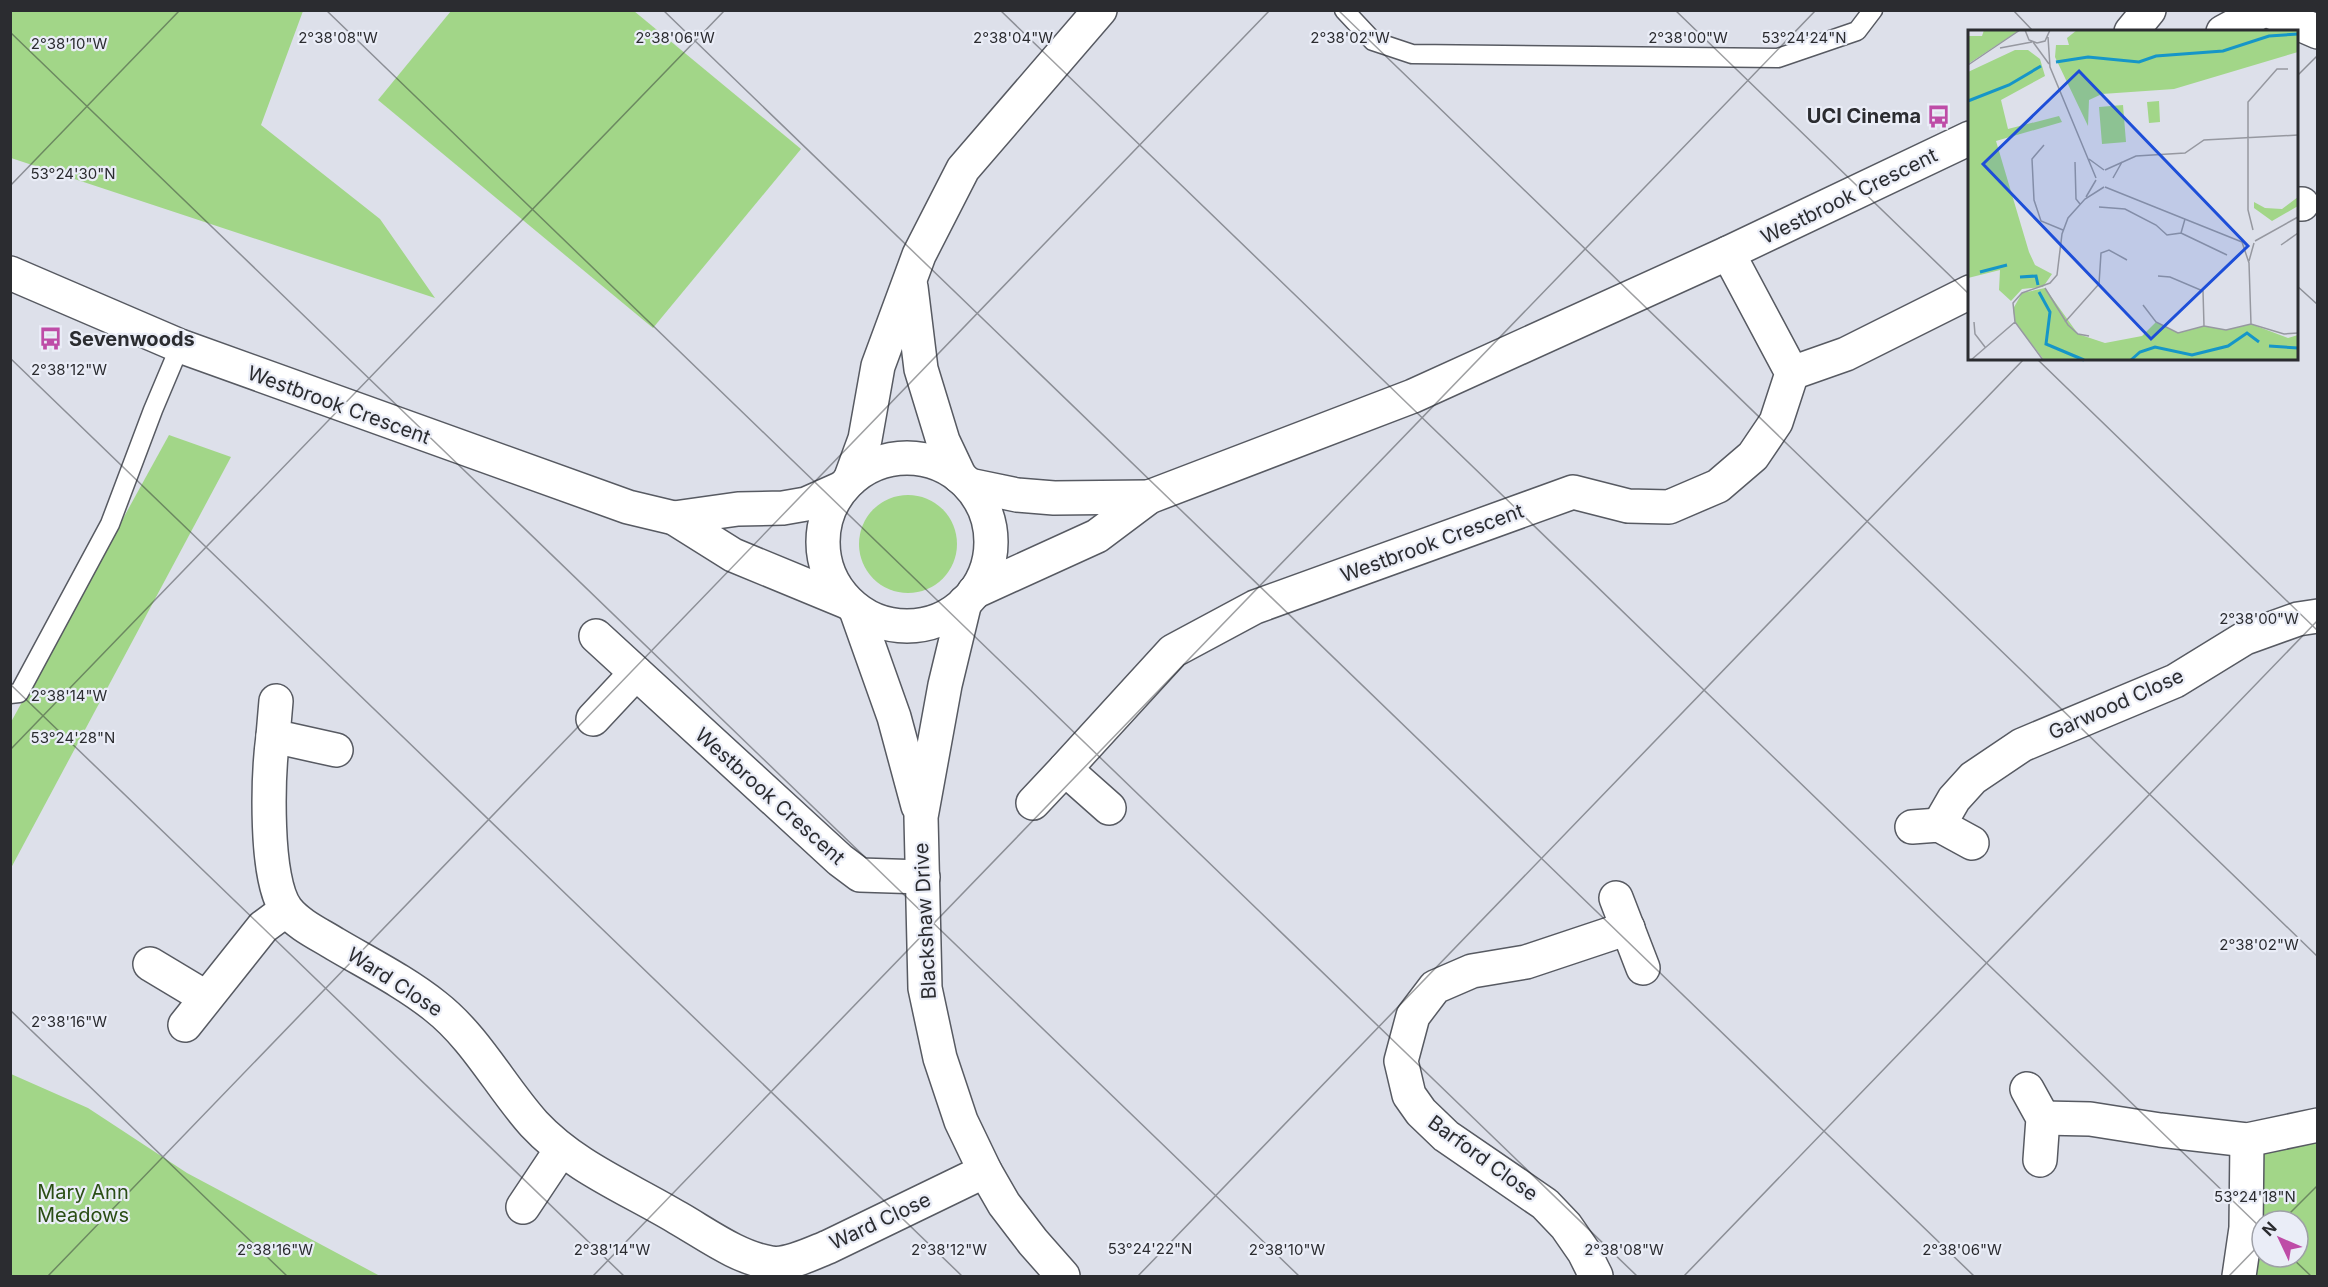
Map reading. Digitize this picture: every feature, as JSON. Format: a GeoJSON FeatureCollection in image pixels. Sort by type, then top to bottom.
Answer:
{"type":"FeatureCollection","features":[{"type":"Feature","properties":{"kind":"street"},"geometry":{"type":"LineString","coordinates":[[910,282],[921,369],[943,441],[965,481],[985,510],[991,538],[987,566],[970,597],[947,616],[924,624],[900,626],[884,622],[851,606],[832,581],[824,558],[823,533],[829,509],[846,484],[865,439],[878,366],[919,255],[963,169],[1100,10]]}},
{"type":"Feature","properties":{"kind":"street"},"geometry":{"type":"LineString","coordinates":[[2133,30],[2149,10]]}},
{"type":"Feature","properties":{"kind":"street"},"geometry":{"type":"LineString","coordinates":[[2227,30],[2265,10],[2318,32]]}},
{"type":"Feature","properties":{"kind":"street","name":"Westbrook Crescent"},"geometry":{"type":"LineString","coordinates":[[970,597],[1097,536],[1149,497],[1413,396],[1728,253],[1968,139]]}},
{"type":"Feature","properties":{"kind":"street"},"geometry":{"type":"LineString","coordinates":[[1728,253],[1792,373],[1846,354],[1968,293]]}},
{"type":"Feature","properties":{"kind":"street","name":"Westbrook Crescent"},"geometry":{"type":"LineString","coordinates":[[10,273],[180,346],[628,507],[674,518],[733,555],[851,606]]}},
{"type":"Feature","properties":{"kind":"street","name":"Westbrook Crescent"},"geometry":{"type":"LineString","coordinates":[[1034,803],[1173,651],[1255,607],[1573,492],[1628,506],[1669,507],[1718,486],[1753,456],[1776,422],[1792,373]]}},
{"type":"Feature","properties":{"kind":"street"},"geometry":{"type":"LineString","coordinates":[[846,484],[870,466],[892,459],[917,458],[940,465],[965,481]]}},
{"type":"Feature","properties":{"kind":"street","name":"Westbrook Crescent"},"geometry":{"type":"LineString","coordinates":[[965,481],[1017,495],[1054,498],[1149,497]]}},
{"type":"Feature","properties":{"kind":"street","name":"Westbrook Crescent"},"geometry":{"type":"LineString","coordinates":[[674,518],[738,509],[783,508],[806,504],[846,484]]}},
{"type":"Feature","properties":{"kind":"street","name":"Blackshaw Drive"},"geometry":{"type":"LineString","coordinates":[[970,597],[945,685],[921,817],[925,988],[940,1058],[961,1121],[985,1172],[1011,1213],[1063,1276]]}},
{"type":"Feature","properties":{"kind":"street","name":"Blackshaw Drive"},"geometry":{"type":"LineString","coordinates":[[851,606],[894,717],[921,817]]}},
{"type":"Feature","properties":{"kind":"street","name":"Garwood Close"},"geometry":{"type":"LineString","coordinates":[[1972,843],[1925,826],[1954,799],[1972,778],[2022,745],[2175,681],[2246,638],[2298,619],[2318,616]]}},
{"type":"Feature","properties":{"kind":"street","name":"Westbrook Crescent"},"geometry":{"type":"LineString","coordinates":[[596,636],[840,860],[860,875],[923,877]]}},
{"type":"Feature","properties":{"kind":"street"},"geometry":{"type":"LineString","coordinates":[[593,718],[636,673]]}},
{"type":"Feature","properties":{"kind":"street"},"geometry":{"type":"LineString","coordinates":[[185,1025],[263,927],[286,910],[275,884],[268,805],[276,701]]}},
{"type":"Feature","properties":{"kind":"street"},"geometry":{"type":"LineString","coordinates":[[273,736],[336,750]]}},
{"type":"Feature","properties":{"kind":"street"},"geometry":{"type":"LineString","coordinates":[[1065,769],[1109,808]]}},
{"type":"Feature","properties":{"kind":"street"},"geometry":{"type":"LineString","coordinates":[[1616,898],[1643,968]]}},
{"type":"Feature","properties":{"kind":"street","name":"Ward Close"},"geometry":{"type":"LineString","coordinates":[[286,910],[306,926],[412,990],[458,1025],[534,1123],[561,1150],[589,1169],[712,1239],[774,1270],[828,1247],[985,1172]]}},
{"type":"Feature","properties":{"kind":"street","name":"Barford Close"},"geometry":{"type":"LineString","coordinates":[[1596,1276],[1584,1252],[1566,1226],[1545,1204],[1446,1136],[1421,1112],[1409,1095],[1401,1061],[1413,1016],[1434,987],[1472,971],[1526,962],[1628,928]]}},
{"type":"Feature","properties":{"kind":"street"},"geometry":{"type":"LineString","coordinates":[[150,964],[205,997]]}},
{"type":"Feature","properties":{"kind":"street"},"geometry":{"type":"LineString","coordinates":[[2027,1089],[2043,1118],[2040,1160]]}},
{"type":"Feature","properties":{"kind":"street"},"geometry":{"type":"LineString","coordinates":[[2043,1118],[2090,1119],[2247,1140],[2318,1125]]}},
{"type":"Feature","properties":{"kind":"street"},"geometry":{"type":"LineString","coordinates":[[2239,1276],[2246,1228],[2247,1140]]}},
{"type":"Feature","properties":{"kind":"street"},"geometry":{"type":"LineString","coordinates":[[523,1207],[561,1150]]}},
{"type":"Feature","properties":{"kind":"lane"},"geometry":{"type":"LineString","coordinates":[[1344,10],[1372,41],[1412,54],[1778,58],[1857,31],[1873,10]]}},
{"type":"Feature","properties":{"kind":"lane"},"geometry":{"type":"LineString","coordinates":[[10,694],[19,693],[110,524],[180,346]]}},
{"type":"Feature","properties":{"kind":"green space"},"geometry":{"type":"Polygon","coordinates":[[[11,10],[303,11],[261,125],[380,219],[435,298],[11,158],[11,10]]]}},
{"type":"Feature","properties":{"kind":"green space"},"geometry":{"type":"Polygon","coordinates":[[[451,11],[634,11],[801,149],[653,328],[378,100],[451,11]]]}},
{"type":"Feature","properties":{"kind":"green space"},"geometry":{"type":"Polygon","coordinates":[[[169,435],[231,457],[11,868],[11,722],[169,435]]]}},
{"type":"Feature","properties":{"kind":"green space"},"geometry":{"type":"Polygon","coordinates":[[[908,495],[927,499],[943,509],[953,525],[957,544],[953,563],[943,579],[927,589],[908,593],[889,589],[873,579],[863,563],[859,544],[863,525],[873,509],[889,499],[908,495]]]}},
{"type":"Feature","properties":{"kind":"green space","name":"Mary Ann Meadows"},"geometry":{"type":"Polygon","coordinates":[[[11,1074],[88,1108],[187,1173],[380,1276],[11,1276],[11,1074]]]}},
{"type":"Feature","properties":{"kind":"green space"},"geometry":{"type":"Polygon","coordinates":[[[2317,1125],[2317,1276],[2231,1276],[2247,1140],[2317,1125]]]}},
{"type":"Feature","properties":{"kind":"place","name":"UCI Cinema"},"geometry":{"type":"Point","coordinates":[1939,116]}},
{"type":"Feature","properties":{"kind":"place","name":"Sevenwoods"},"geometry":{"type":"Point","coordinates":[51,339]}}]}
